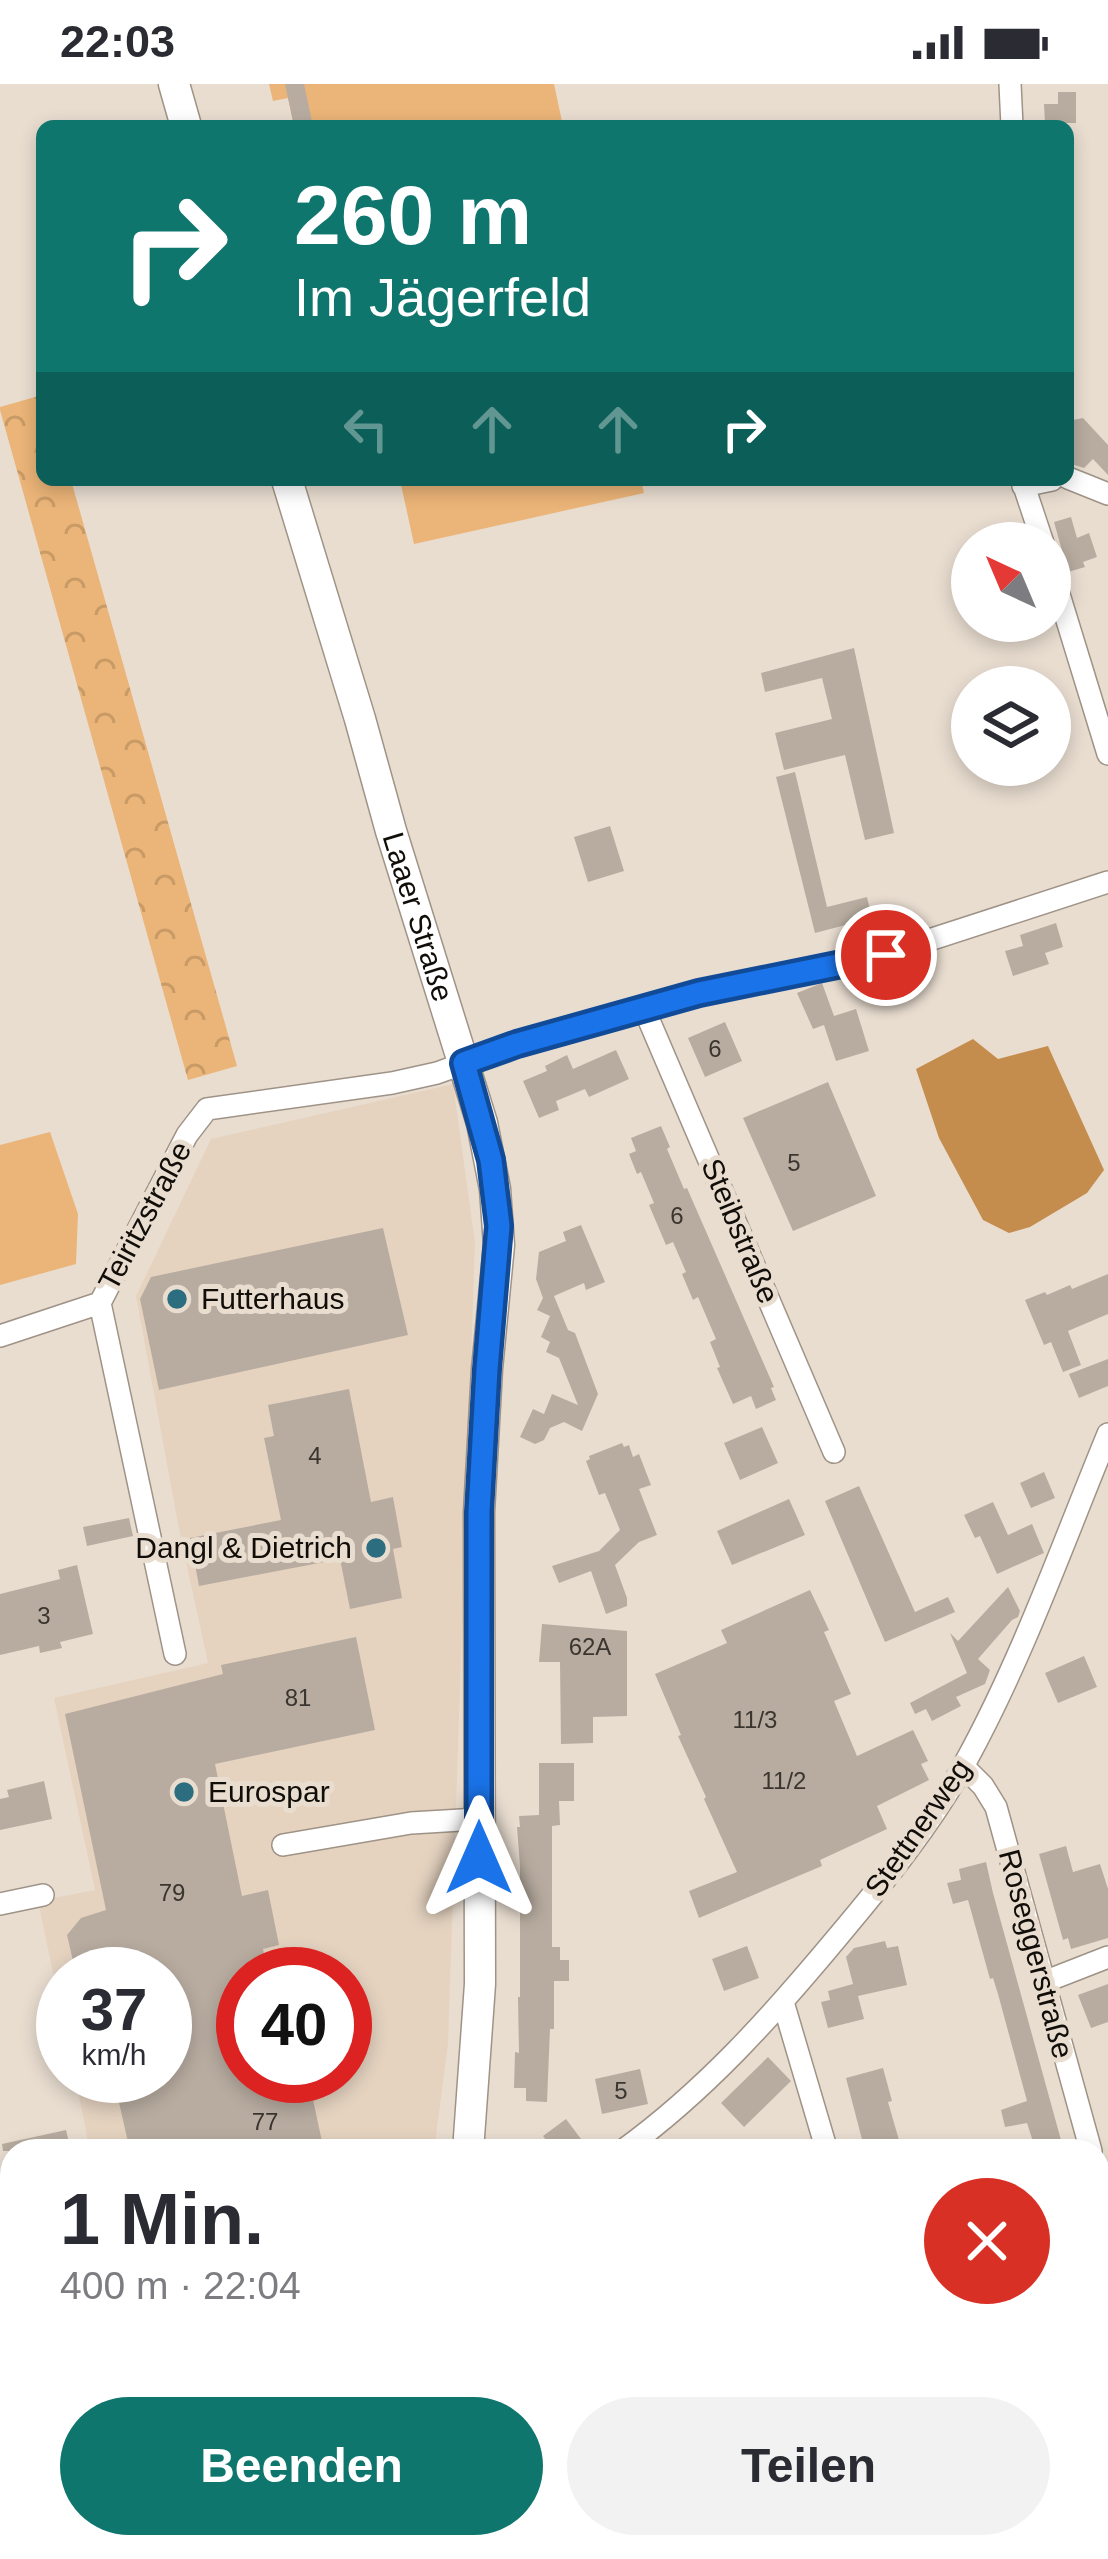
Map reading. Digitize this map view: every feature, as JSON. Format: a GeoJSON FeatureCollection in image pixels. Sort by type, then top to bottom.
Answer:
{"type":"FeatureCollection","features":[{"type":"Feature","properties":{"kind":"street"},"geometry":{"type":"LineString","coordinates":[[174,84],[184,120]]}},
{"type":"Feature","properties":{"kind":"street"},"geometry":{"type":"LineString","coordinates":[[1010,84],[1012,120]]}},
{"type":"Feature","properties":{"kind":"street"},"geometry":{"type":"LineString","coordinates":[[1074,480],[1108,494]]}},
{"type":"Feature","properties":{"kind":"street","name":"Laaer Straße"},"geometry":{"type":"LineString","coordinates":[[289,486],[464,1063],[491,1160],[499,1226],[480,1494],[480,1984],[469,2139]]}},
{"type":"Feature","properties":{"kind":"street"},"geometry":{"type":"LineString","coordinates":[[1023,486],[1035,522]]}},
{"type":"Feature","properties":{"kind":"street"},"geometry":{"type":"LineString","coordinates":[[1071,623],[1102,708],[1108,754]]}},
{"type":"Feature","properties":{"kind":"street"},"geometry":{"type":"LineString","coordinates":[[464,1063],[699,993],[886,955],[1108,882]]}},
{"type":"Feature","properties":{"kind":"street","name":"Steibstraße"},"geometry":{"type":"LineString","coordinates":[[645,1010],[835,1452]]}},
{"type":"Feature","properties":{"kind":"street","name":"Teiritzstraße"},"geometry":{"type":"LineString","coordinates":[[175,1654],[100,1303],[187,1135],[207,1109],[392,1083],[464,1063]]}},
{"type":"Feature","properties":{"kind":"street"},"geometry":{"type":"LineString","coordinates":[[0,1336],[100,1303]]}},
{"type":"Feature","properties":{"kind":"street","name":"Stettnerweg"},"geometry":{"type":"LineString","coordinates":[[637,2139],[706,2083],[783,2002],[891,1874],[964,1766],[1018,1653],[1108,1433]]}},
{"type":"Feature","properties":{"kind":"street","name":"Roseggerstraße"},"geometry":{"type":"LineString","coordinates":[[964,1766],[996,1807],[1087,2139]]}},
{"type":"Feature","properties":{"kind":"street"},"geometry":{"type":"LineString","coordinates":[[284,1845],[411,1823],[478,1819]]}},
{"type":"Feature","properties":{"kind":"street"},"geometry":{"type":"LineString","coordinates":[[0,1904],[43,1895]]}},
{"type":"Feature","properties":{"kind":"street"},"geometry":{"type":"LineString","coordinates":[[1043,1982],[1108,1957]]}},
{"type":"Feature","properties":{"kind":"street"},"geometry":{"type":"LineString","coordinates":[[783,2002],[823,2139]]}},
{"type":"Feature","properties":{"kind":"shaded area"},"geometry":{"type":"Polygon","coordinates":[[[973,1039],[998,1059],[1048,1046],[1104,1170],[1087,1193],[1030,1227],[1009,1233],[983,1220],[939,1138],[916,1069],[973,1039]]]}},
{"type":"Feature","properties":{"kind":"shaded area"},"geometry":{"type":"Polygon","coordinates":[[[453,1084],[475,1243],[448,2044],[436,2139],[88,2139],[80,2103],[192,2103],[192,1947],[48,1947],[38,1901],[95,1890],[54,1698],[208,1663],[136,1296],[211,1139],[453,1084]]]}},
{"type":"Feature","properties":{"kind":"green space"},"geometry":{"type":"Polygon","coordinates":[[[269,84],[554,84],[562,120],[293,120],[288,98],[273,101],[269,84]]]}},
{"type":"Feature","properties":{"kind":"green space"},"geometry":{"type":"Polygon","coordinates":[[[36,397],[36,486],[73,486],[237,1066],[188,1080],[0,407],[36,397]]]}},
{"type":"Feature","properties":{"kind":"green space"},"geometry":{"type":"Polygon","coordinates":[[[401,486],[642,486],[644,493],[414,544],[401,486]]]}},
{"type":"Feature","properties":{"kind":"green space"},"geometry":{"type":"Polygon","coordinates":[[[50,1132],[78,1214],[76,1264],[0,1285],[0,1145],[50,1132]]]}},
{"type":"Feature","properties":{"kind":"building"},"geometry":{"type":"Polygon","coordinates":[[[285,84],[304,84],[312,120],[293,120],[285,84]]]}},
{"type":"Feature","properties":{"kind":"building"},"geometry":{"type":"Polygon","coordinates":[[[1058,92],[1076,92],[1076,123],[1045,120],[1044,104],[1058,104],[1058,92]]]}},
{"type":"Feature","properties":{"kind":"building"},"geometry":{"type":"Polygon","coordinates":[[[1083,418],[1108,445],[1108,475],[1093,459],[1084,468],[1074,465],[1074,420],[1083,418]]]}},
{"type":"Feature","properties":{"kind":"building"},"geometry":{"type":"Polygon","coordinates":[[[1071,517],[1077,538],[1089,533],[1097,557],[1071,571],[1071,522],[1054,522],[1071,517]]]}},
{"type":"Feature","properties":{"kind":"building"},"geometry":{"type":"Polygon","coordinates":[[[854,648],[894,833],[865,840],[845,755],[784,770],[775,733],[832,719],[822,678],[765,692],[761,673],[854,648]]]}},
{"type":"Feature","properties":{"kind":"building"},"geometry":{"type":"Polygon","coordinates":[[[795,772],[827,907],[867,897],[872,918],[815,933],[776,777],[795,772]]]}},
{"type":"Feature","properties":{"kind":"building"},"geometry":{"type":"Polygon","coordinates":[[[610,826],[624,871],[588,882],[574,837],[610,826]]]}},
{"type":"Feature","properties":{"kind":"building"},"geometry":{"type":"Polygon","coordinates":[[[1056,923],[1063,947],[1045,953],[1049,964],[1013,976],[1005,951],[1023,946],[1020,935],[1056,923]]]}},
{"type":"Feature","properties":{"kind":"building"},"geometry":{"type":"Polygon","coordinates":[[[822,983],[834,1016],[856,1009],[869,1051],[836,1061],[824,1025],[813,1029],[797,993],[822,983]]]}},
{"type":"Feature","properties":{"kind":"building"},"geometry":{"type":"Polygon","coordinates":[[[725,1022],[742,1061],[705,1077],[688,1038],[725,1022]]]}},
{"type":"Feature","properties":{"kind":"building"},"geometry":{"type":"Polygon","coordinates":[[[616,1050],[629,1079],[589,1097],[585,1089],[556,1101],[559,1110],[539,1118],[523,1081],[547,1071],[545,1066],[567,1055],[573,1069],[616,1050]]]}},
{"type":"Feature","properties":{"kind":"building"},"geometry":{"type":"Polygon","coordinates":[[[828,1082],[876,1196],[793,1231],[743,1118],[828,1082]]]}},
{"type":"Feature","properties":{"kind":"building"},"geometry":{"type":"Polygon","coordinates":[[[661,1126],[684,1189],[774,1387],[776,1400],[756,1409],[751,1396],[733,1404],[710,1342],[716,1339],[698,1297],[693,1300],[673,1242],[666,1245],[649,1205],[654,1203],[629,1154],[636,1151],[631,1138],[661,1126]]]}},
{"type":"Feature","properties":{"kind":"building"},"geometry":{"type":"Polygon","coordinates":[[[581,1225],[605,1282],[586,1290],[584,1283],[554,1296],[568,1330],[575,1333],[598,1394],[582,1431],[564,1422],[550,1428],[544,1440],[535,1444],[520,1437],[533,1409],[544,1414],[552,1394],[578,1405],[559,1358],[546,1352],[550,1342],[541,1337],[550,1316],[537,1310],[543,1298],[536,1279],[539,1252],[566,1241],[563,1232],[581,1225]]]}},
{"type":"Feature","properties":{"kind":"building"},"geometry":{"type":"Polygon","coordinates":[[[383,1228],[408,1335],[159,1390],[140,1299],[151,1277],[383,1228]]]}},
{"type":"Feature","properties":{"kind":"building"},"geometry":{"type":"Polygon","coordinates":[[[1108,1274],[1108,1314],[1068,1331],[1081,1365],[1063,1372],[1051,1342],[1044,1345],[1025,1300],[1108,1274]]]}},
{"type":"Feature","properties":{"kind":"building"},"geometry":{"type":"Polygon","coordinates":[[[1108,1359],[1108,1386],[1079,1398],[1069,1374],[1108,1359]]]}},
{"type":"Feature","properties":{"kind":"building"},"geometry":{"type":"Polygon","coordinates":[[[349,1389],[371,1502],[393,1497],[402,1547],[393,1549],[402,1598],[350,1609],[340,1559],[199,1586],[190,1538],[281,1520],[264,1438],[274,1436],[268,1405],[349,1389]]]}},
{"type":"Feature","properties":{"kind":"building"},"geometry":{"type":"Polygon","coordinates":[[[762,1427],[778,1463],[740,1480],[724,1443],[762,1427]]]}},
{"type":"Feature","properties":{"kind":"building"},"geometry":{"type":"Polygon","coordinates":[[[622,1443],[629,1445],[633,1457],[639,1454],[651,1485],[639,1489],[657,1535],[639,1542],[615,1565],[627,1606],[606,1614],[591,1571],[559,1583],[552,1566],[599,1551],[620,1530],[586,1461],[622,1443]]]}},
{"type":"Feature","properties":{"kind":"building"},"geometry":{"type":"Polygon","coordinates":[[[1044,1472],[1055,1498],[1031,1508],[1020,1483],[1044,1472]]]}},
{"type":"Feature","properties":{"kind":"building"},"geometry":{"type":"Polygon","coordinates":[[[859,1486],[915,1612],[948,1597],[955,1612],[885,1642],[825,1501],[859,1486]]]}},
{"type":"Feature","properties":{"kind":"building"},"geometry":{"type":"Polygon","coordinates":[[[789,1499],[805,1535],[732,1565],[717,1531],[789,1499]]]}},
{"type":"Feature","properties":{"kind":"building"},"geometry":{"type":"Polygon","coordinates":[[[993,1502],[1008,1535],[1032,1524],[1044,1553],[997,1574],[980,1536],[975,1538],[964,1515],[993,1502]]]}},
{"type":"Feature","properties":{"kind":"building"},"geometry":{"type":"Polygon","coordinates":[[[129,1518],[133,1536],[87,1546],[83,1527],[129,1518]]]}},
{"type":"Feature","properties":{"kind":"building"},"geometry":{"type":"Polygon","coordinates":[[[77,1565],[93,1634],[60,1642],[62,1648],[40,1653],[39,1646],[0,1655],[0,1594],[60,1579],[58,1570],[77,1565]]]}},
{"type":"Feature","properties":{"kind":"building"},"geometry":{"type":"Polygon","coordinates":[[[1008,1587],[1020,1611],[978,1659],[990,1670],[985,1684],[956,1697],[961,1706],[932,1721],[926,1709],[915,1714],[910,1703],[967,1673],[950,1633],[958,1641],[1008,1587]]]}},
{"type":"Feature","properties":{"kind":"building"},"geometry":{"type":"Polygon","coordinates":[[[810,1590],[851,1694],[834,1701],[857,1756],[913,1730],[928,1761],[921,1764],[929,1780],[877,1806],[887,1829],[820,1860],[822,1866],[699,1918],[689,1891],[737,1872],[655,1674],[727,1643],[721,1630],[810,1590]]]}},
{"type":"Feature","properties":{"kind":"building"},"geometry":{"type":"Polygon","coordinates":[[[542,1624],[627,1631],[627,1716],[593,1717],[593,1743],[561,1744],[560,1662],[539,1662],[542,1624]]]}},
{"type":"Feature","properties":{"kind":"building"},"geometry":{"type":"Polygon","coordinates":[[[356,1637],[375,1730],[215,1764],[242,1896],[268,1890],[279,1945],[216,1947],[216,2103],[314,2103],[321,2139],[127,2139],[119,2103],[192,2103],[192,1947],[70,1947],[67,1935],[81,1918],[106,1910],[65,1714],[223,1674],[221,1665],[356,1637]]]}},
{"type":"Feature","properties":{"kind":"building"},"geometry":{"type":"Polygon","coordinates":[[[1084,1656],[1097,1687],[1058,1703],[1045,1673],[1084,1656]]]}},
{"type":"Feature","properties":{"kind":"building"},"geometry":{"type":"Polygon","coordinates":[[[539,1763],[574,1763],[574,1801],[559,1801],[560,1825],[552,1826],[552,1947],[560,1947],[560,1960],[569,1960],[569,1981],[554,1981],[547,2102],[526,2101],[526,2088],[514,2088],[520,1997],[517,1827],[519,1816],[539,1815],[539,1763]]]}},
{"type":"Feature","properties":{"kind":"building"},"geometry":{"type":"Polygon","coordinates":[[[44,1781],[52,1819],[0,1830],[0,1799],[9,1797],[7,1790],[44,1781]]]}},
{"type":"Feature","properties":{"kind":"building"},"geometry":{"type":"Polygon","coordinates":[[[1066,1846],[1073,1872],[1100,1864],[1108,1889],[1108,1938],[1071,1949],[1068,1938],[1063,1940],[1039,1854],[1066,1846]]]}},
{"type":"Feature","properties":{"kind":"building"},"geometry":{"type":"Polygon","coordinates":[[[986,1862],[1061,2139],[1032,2139],[1027,2123],[1005,2127],[1001,2110],[1027,2101],[968,1900],[953,1904],[947,1883],[961,1880],[959,1869],[986,1862]]]}},
{"type":"Feature","properties":{"kind":"building"},"geometry":{"type":"Polygon","coordinates":[[[885,1941],[887,1948],[898,1946],[907,1985],[858,1996],[864,2019],[828,2028],[821,2002],[830,2000],[828,1991],[853,1984],[846,1957],[854,1948],[885,1941]]]}},
{"type":"Feature","properties":{"kind":"building"},"geometry":{"type":"Polygon","coordinates":[[[747,1946],[759,1978],[724,1991],[712,1959],[747,1946]]]}},
{"type":"Feature","properties":{"kind":"building"},"geometry":{"type":"Polygon","coordinates":[[[1108,1984],[1108,2022],[1091,2028],[1078,1995],[1108,1984]]]}},
{"type":"Feature","properties":{"kind":"building"},"geometry":{"type":"Polygon","coordinates":[[[768,2057],[791,2081],[744,2127],[721,2103],[768,2057]]]}},
{"type":"Feature","properties":{"kind":"building"},"geometry":{"type":"Polygon","coordinates":[[[883,2068],[899,2139],[862,2139],[846,2078],[883,2068]]]}},
{"type":"Feature","properties":{"kind":"building"},"geometry":{"type":"Polygon","coordinates":[[[640,2069],[648,2104],[602,2114],[595,2079],[640,2069]]]}},
{"type":"Feature","properties":{"kind":"building"},"geometry":{"type":"Polygon","coordinates":[[[566,2119],[581,2139],[545,2139],[543,2136],[566,2119]]]}},
{"type":"Feature","properties":{"kind":"building"},"geometry":{"type":"Polygon","coordinates":[[[66,2130],[68,2139],[25,2139],[66,2130]]]}},
{"type":"Feature","properties":{"kind":"place","name":"Futterhaus"},"geometry":{"type":"Point","coordinates":[177,1299]}},
{"type":"Feature","properties":{"kind":"place","name":"Dangl & Dietrich"},"geometry":{"type":"Point","coordinates":[376,1548]}},
{"type":"Feature","properties":{"kind":"place","name":"Eurospar"},"geometry":{"type":"Point","coordinates":[184,1792]}},
{"type":"Feature","properties":{"kind":"route"},"geometry":{"type":"LineString","coordinates":[[479,1858],[479,1512],[499,1226],[491,1160],[464,1063],[699,993],[886,955]]}}]}
